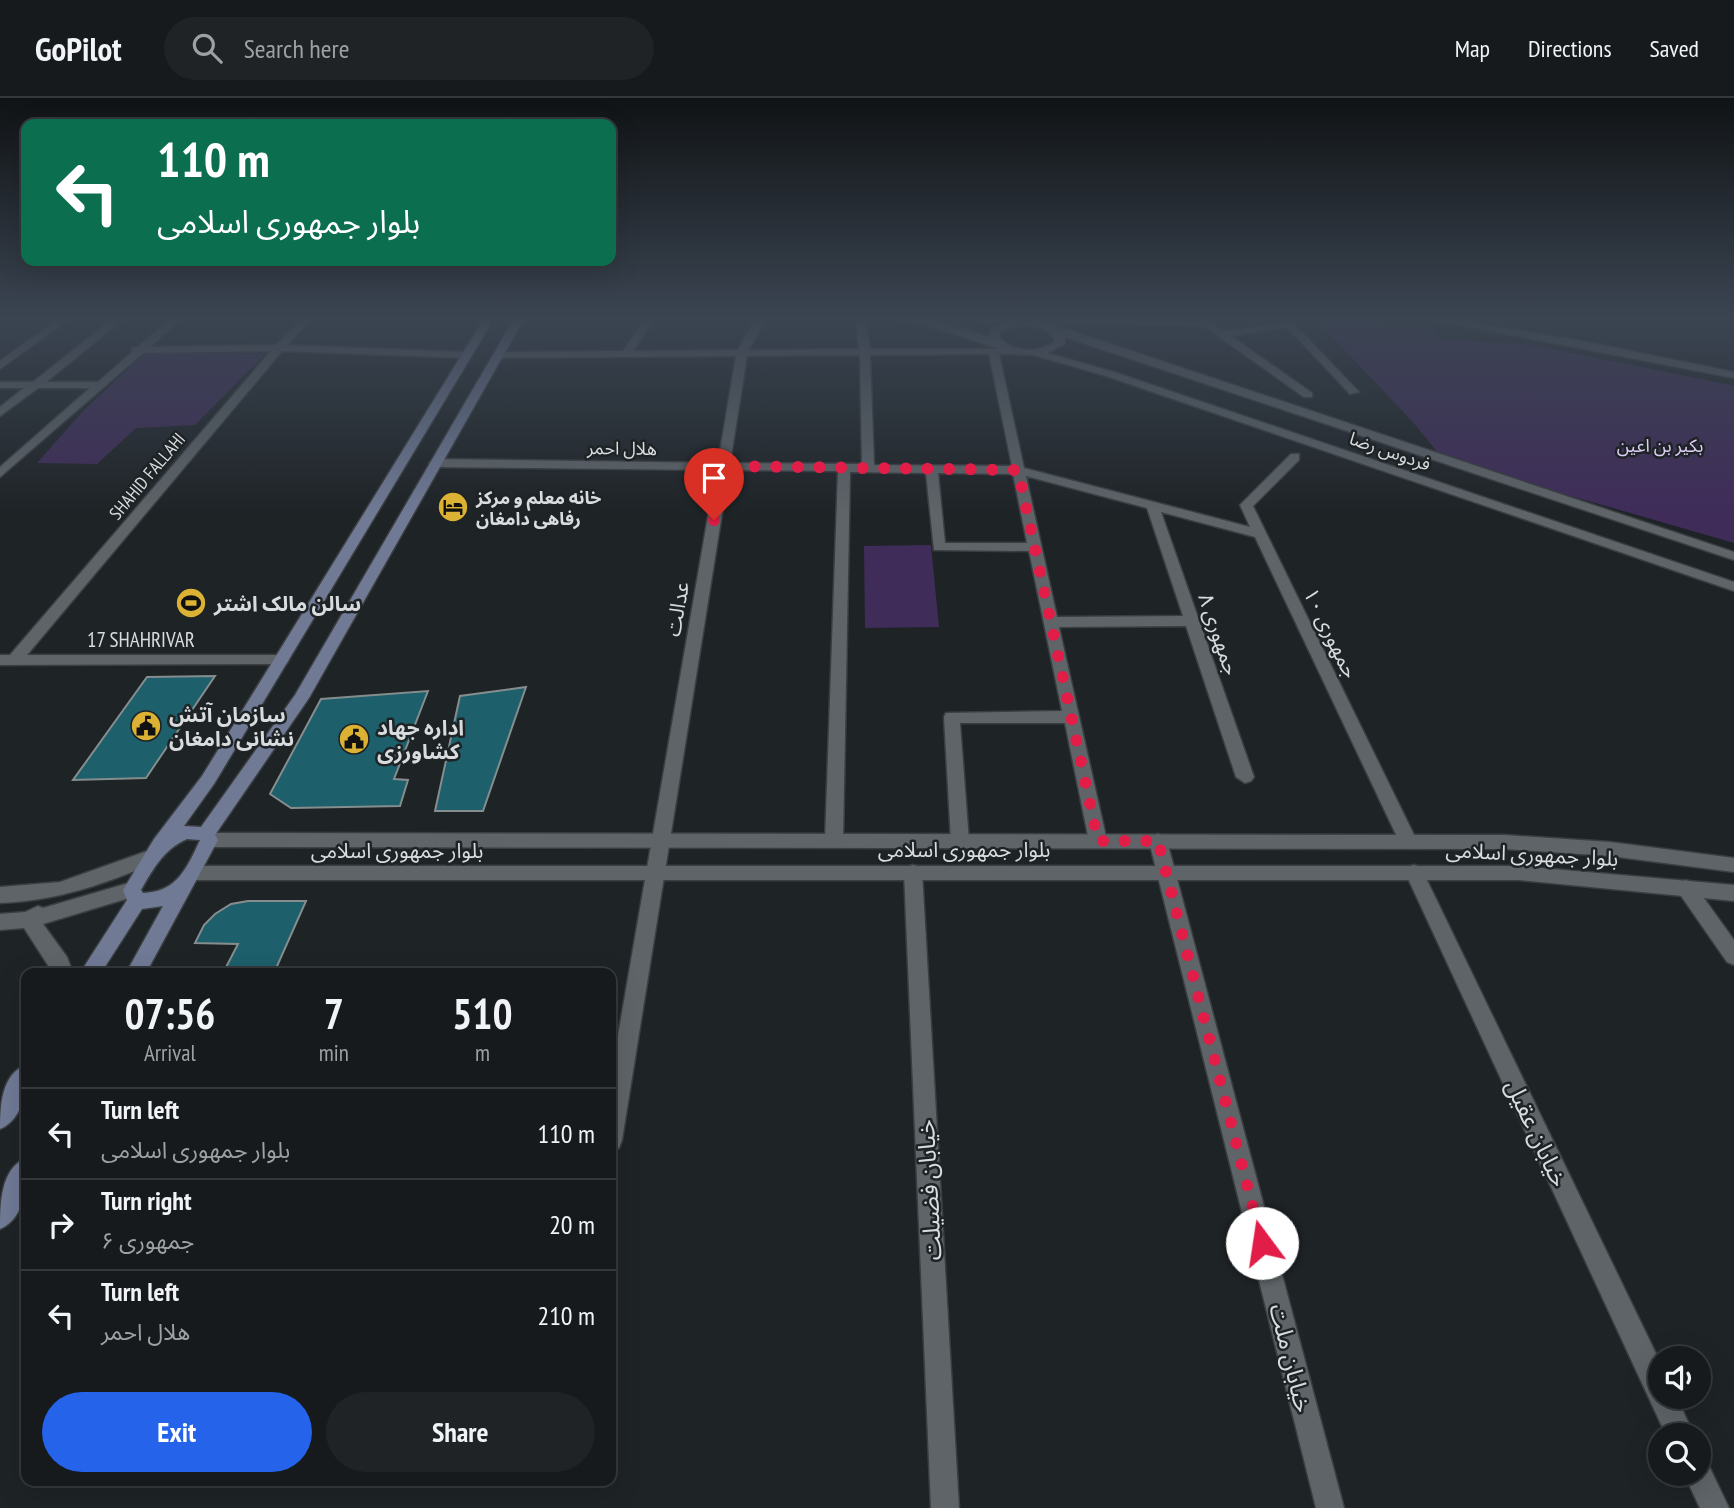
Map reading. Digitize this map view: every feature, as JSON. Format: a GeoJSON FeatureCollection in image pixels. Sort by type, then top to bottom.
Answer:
{"type":"FeatureCollection","features":[{"type":"Feature","properties":{"kind":"main road"},"geometry":{"type":"LineString","coordinates":[[93,968],[135,895],[155,850],[208,780],[449,383]]}},
{"type":"Feature","properties":{"kind":"main road"},"geometry":{"type":"LineString","coordinates":[[139,968],[193,873],[207,837],[301,698],[482,383]]}},
{"type":"Feature","properties":{"kind":"main road"},"geometry":{"type":"LineString","coordinates":[[155,850],[186,832],[207,837]]}},
{"type":"Feature","properties":{"kind":"main road"},"geometry":{"type":"LineString","coordinates":[[135,895],[167,898],[181,891]]}},
{"type":"Feature","properties":{"kind":"main road"},"geometry":{"type":"LineString","coordinates":[[0,1118],[21,1083]]}},
{"type":"Feature","properties":{"kind":"main road"},"geometry":{"type":"LineString","coordinates":[[0,1217],[21,1179]]}},
{"type":"Feature","properties":{"kind":"street"},"geometry":{"type":"LineString","coordinates":[[0,413],[39,383]]}},
{"type":"Feature","properties":{"kind":"street"},"geometry":{"type":"LineString","coordinates":[[0,473],[103,383]]}},
{"type":"Feature","properties":{"kind":"street","name":"SHAHID FALLAHI"},"geometry":{"type":"LineString","coordinates":[[7,660],[249,383]]}},
{"type":"Feature","properties":{"kind":"street","name":"عدالت"},"geometry":{"type":"LineString","coordinates":[[616,1109],[737,383]]}},
{"type":"Feature","properties":{"kind":"street"},"geometry":{"type":"LineString","coordinates":[[866,383],[868,468]]}},
{"type":"Feature","properties":{"kind":"street"},"geometry":{"type":"LineString","coordinates":[[1002,383],[1098,841]]}},
{"type":"Feature","properties":{"kind":"street","name":"فردوس رضا"},"geometry":{"type":"LineString","coordinates":[[1137,383],[1734,587]]}},
{"type":"Feature","properties":{"kind":"street","name":"فردوس رضا"},"geometry":{"type":"LineString","coordinates":[[1214,383],[1734,556]]}},
{"type":"Feature","properties":{"kind":"street"},"geometry":{"type":"LineString","coordinates":[[1291,383],[1308,395]]}},
{"type":"Feature","properties":{"kind":"street"},"geometry":{"type":"LineString","coordinates":[[1345,383],[1354,392]]}},
{"type":"Feature","properties":{"kind":"street"},"geometry":{"type":"LineString","coordinates":[[0,385],[101,385]]}},
{"type":"Feature","properties":{"kind":"street","name":"جمهوری ۱۰"},"geometry":{"type":"LineString","coordinates":[[1295,457],[1246,505],[1408,841]]}},
{"type":"Feature","properties":{"kind":"street","name":"هلال احمر"},"geometry":{"type":"LineString","coordinates":[[435,463],[1018,470],[1260,534]]}},
{"type":"Feature","properties":{"kind":"street"},"geometry":{"type":"LineString","coordinates":[[834,841],[844,468]]}},
{"type":"Feature","properties":{"kind":"street"},"geometry":{"type":"LineString","coordinates":[[932,469],[939,547],[1035,547]]}},
{"type":"Feature","properties":{"kind":"street","name":"جمهوری ۸"},"geometry":{"type":"LineString","coordinates":[[1152,505],[1245,777]]}},
{"type":"Feature","properties":{"kind":"street"},"geometry":{"type":"LineString","coordinates":[[1051,622],[1192,621]]}},
{"type":"Feature","properties":{"kind":"street","name":"17 SHAHRIVAR"},"geometry":{"type":"LineString","coordinates":[[7,660],[281,660]]}},
{"type":"Feature","properties":{"kind":"street"},"geometry":{"type":"LineString","coordinates":[[960,841],[952,718],[1071,717]]}},
{"type":"Feature","properties":{"kind":"street","name":"بلوار جمهوری اسلامی"},"geometry":{"type":"LineString","coordinates":[[207,837],[659,841],[1506,842],[1610,849],[1734,865]]}},
{"type":"Feature","properties":{"kind":"street","name":"خیابان ملت"},"geometry":{"type":"LineString","coordinates":[[1158,841],[1330,1508]]}},
{"type":"Feature","properties":{"kind":"street"},"geometry":{"type":"LineString","coordinates":[[0,895],[47,894],[67,890],[155,850]]}},
{"type":"Feature","properties":{"kind":"street"},"geometry":{"type":"LineString","coordinates":[[1673,857],[1686,888],[1734,956]]}},
{"type":"Feature","properties":{"kind":"street","name":"خیابان فضیلت"},"geometry":{"type":"LineString","coordinates":[[913,872],[946,1508]]}},
{"type":"Feature","properties":{"kind":"street","name":"خیابان عقیل"},"geometry":{"type":"LineString","coordinates":[[1414,872],[1648,1367]]}},
{"type":"Feature","properties":{"kind":"street","name":"بلوار جمهوری اسلامی"},"geometry":{"type":"LineString","coordinates":[[193,873],[1519,873],[1734,894]]}},
{"type":"Feature","properties":{"kind":"street"},"geometry":{"type":"LineString","coordinates":[[29,920],[44,907],[48,900],[47,894]]}},
{"type":"Feature","properties":{"kind":"street"},"geometry":{"type":"LineString","coordinates":[[0,922],[29,920],[135,895]]}},
{"type":"Feature","properties":{"kind":"street"},"geometry":{"type":"LineString","coordinates":[[29,920],[62,968]]}},
{"type":"Feature","properties":{"kind":"street"},"geometry":{"type":"LineString","coordinates":[[1704,1486],[1715,1508]]}},
{"type":"Feature","properties":{"kind":"green space"},"geometry":{"type":"Polygon","coordinates":[[[113,383],[237,383],[195,425],[136,428],[97,464],[37,463],[84,410],[113,383]]]}},
{"type":"Feature","properties":{"kind":"green space","name":"بکیر بن اعین"},"geometry":{"type":"Polygon","coordinates":[[[1376,383],[1718,383],[1734,386],[1734,543],[1443,459],[1376,383]]]}},
{"type":"Feature","properties":{"kind":"green space"},"geometry":{"type":"Polygon","coordinates":[[[931,545],[939,627],[865,628],[864,546],[931,545]]]}},
{"type":"Feature","properties":{"kind":"building","name":"سازمان آتش نشانی دامغان"},"geometry":{"type":"Polygon","coordinates":[[[215,676],[146,778],[73,780],[147,677],[215,676]]]}},
{"type":"Feature","properties":{"kind":"building"},"geometry":{"type":"Polygon","coordinates":[[[526,687],[483,811],[435,811],[460,696],[526,687]]]}},
{"type":"Feature","properties":{"kind":"building","name":"اداره جهاد کشاورزی"},"geometry":{"type":"Polygon","coordinates":[[[428,691],[394,779],[408,780],[400,806],[291,808],[270,794],[321,699],[428,691]]]}},
{"type":"Feature","properties":{"kind":"building"},"geometry":{"type":"Polygon","coordinates":[[[248,901],[306,901],[276,968],[226,968],[238,944],[195,943],[204,925],[231,904],[248,901]]]}},
{"type":"Feature","properties":{"kind":"place","name":"خانه معلم و مرکز رفاهی دامغان"},"geometry":{"type":"Point","coordinates":[453,507]}},
{"type":"Feature","properties":{"kind":"place","name":"سالن مالک اشتر"},"geometry":{"type":"Point","coordinates":[191,603]}},
{"type":"Feature","properties":{"kind":"place","name":"سازمان آتش نشانی دامغان"},"geometry":{"type":"Point","coordinates":[146,726]}},
{"type":"Feature","properties":{"kind":"place","name":"اداره جهاد کشاورزی"},"geometry":{"type":"Point","coordinates":[354,739]}},
{"type":"Feature","properties":{"kind":"route"},"geometry":{"type":"LineString","coordinates":[[714,520],[723,466],[1018,470],[1098,841],[1158,841],[1262,1243]]}}]}
